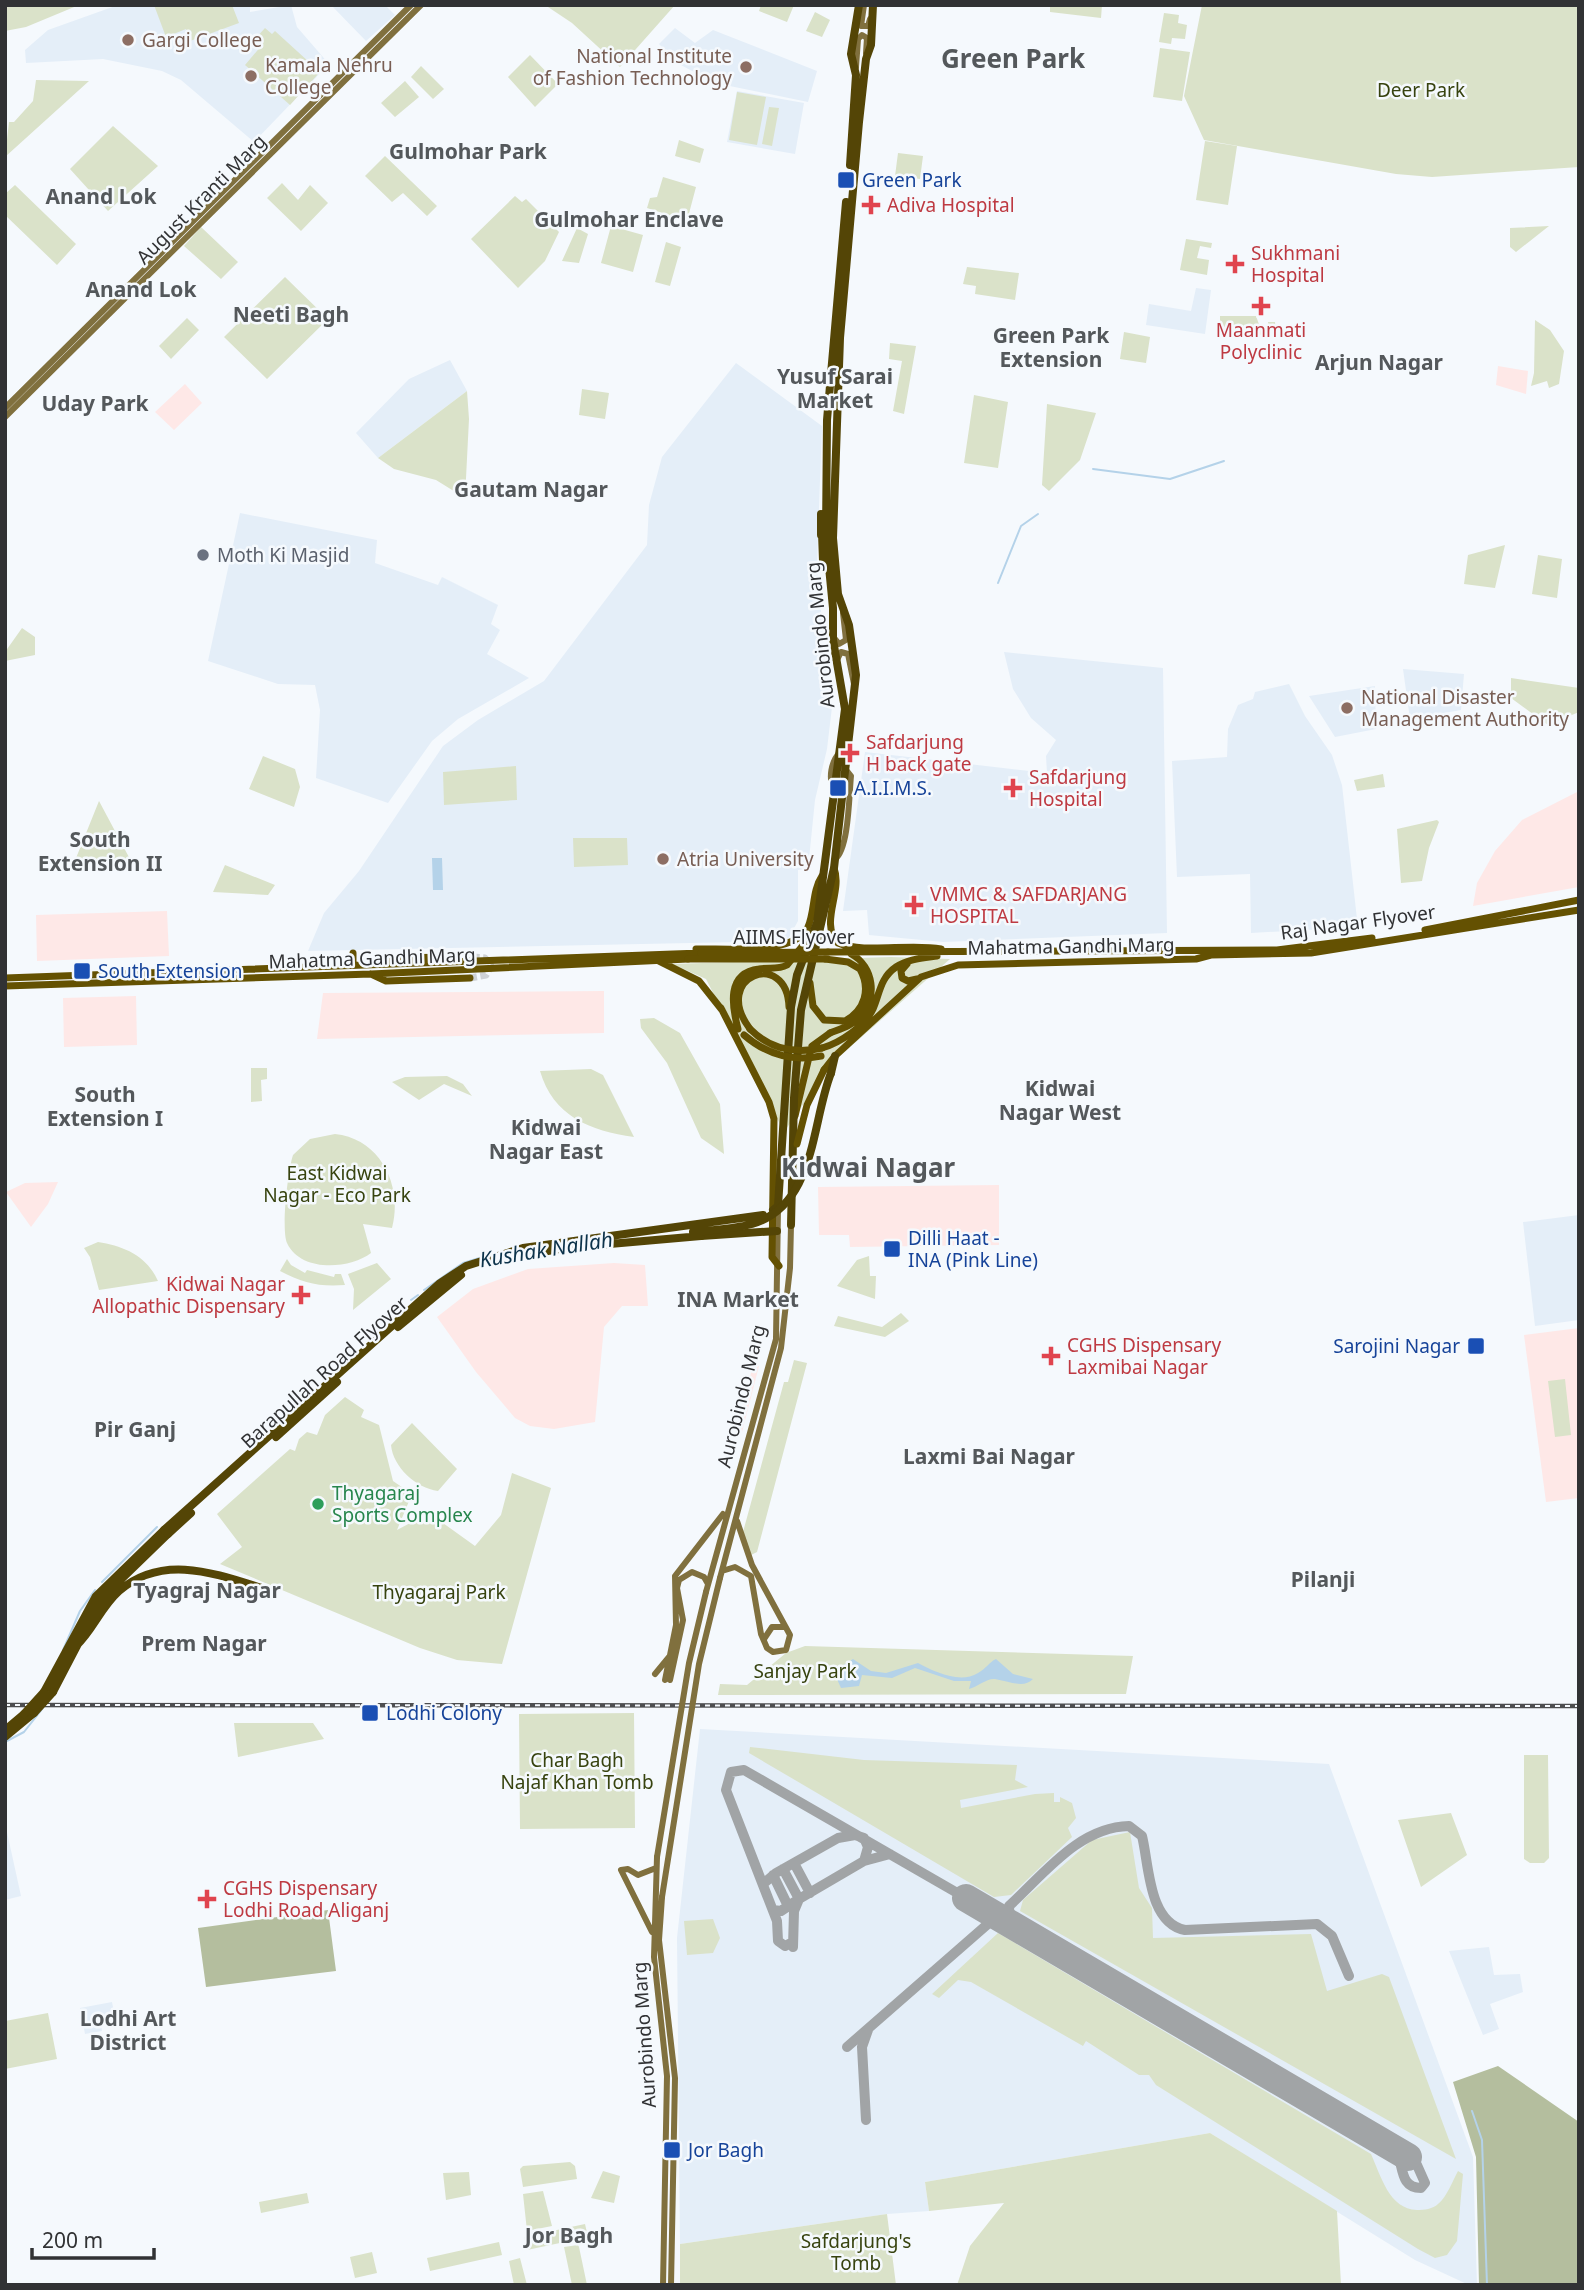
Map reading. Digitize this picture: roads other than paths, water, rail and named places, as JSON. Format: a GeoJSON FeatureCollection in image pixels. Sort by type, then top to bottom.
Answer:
{"type":"FeatureCollection","features":[{"type":"Feature","properties":{"kind":"highway","name":"Aurobindo Marg"},"geometry":{"type":"LineString","coordinates":[[771,1211],[789,1025],[797,975],[817,923],[845,709],[833,640],[838,609],[834,538],[840,338],[866,59],[873,32],[867,6]]}},
{"type":"Feature","properties":{"kind":"highway","name":"Aurobindo Marg"},"geometry":{"type":"LineString","coordinates":[[791,1225],[793,1124],[801,1010],[835,864],[857,671],[853,643],[838,609],[828,566],[827,435],[856,68],[851,54],[867,6]]}},
{"type":"Feature","properties":{"kind":"highway"},"geometry":{"type":"LineString","coordinates":[[827,435],[823,445],[821,535],[823,561],[828,566]]}},
{"type":"Feature","properties":{"kind":"highway"},"geometry":{"type":"LineString","coordinates":[[821,535],[826,526]]}},
{"type":"Feature","properties":{"kind":"highway"},"geometry":{"type":"LineString","coordinates":[[646,1241],[754,1223],[782,1207],[801,1180],[828,1072],[835,1056]]}},
{"type":"Feature","properties":{"kind":"highway","name":"Barapullah Road Flyover"},"geometry":{"type":"LineString","coordinates":[[5,1730],[44,1692],[88,1609],[115,1575],[451,1275],[466,1266],[523,1248],[771,1211]]}},
{"type":"Feature","properties":{"kind":"highway","name":"Barapullah Road Flyover"},"geometry":{"type":"LineString","coordinates":[[5,1737],[16,1730],[53,1692],[102,1598],[126,1572],[456,1278],[480,1266],[512,1257],[646,1241],[774,1231]]}},
{"type":"Feature","properties":{"kind":"highway"},"geometry":{"type":"LineString","coordinates":[[76,1646],[120,1591],[149,1575],[191,1568],[268,1590]]}},
{"type":"Feature","properties":{"kind":"main road","name":"August Kranti Marg"},"geometry":{"type":"LineString","coordinates":[[5,408],[411,5]]}},
{"type":"Feature","properties":{"kind":"main road","name":"August Kranti Marg"},"geometry":{"type":"LineString","coordinates":[[5,417],[421,5]]}},
{"type":"Feature","properties":{"kind":"main road"},"geometry":{"type":"LineString","coordinates":[[856,68],[858,39],[862,35],[867,39],[866,59]]}},
{"type":"Feature","properties":{"kind":"main road"},"geometry":{"type":"LineString","coordinates":[[838,609],[847,638],[839,644],[834,640],[838,609]]}},
{"type":"Feature","properties":{"kind":"main road"},"geometry":{"type":"LineString","coordinates":[[841,686],[837,657],[843,652],[848,654],[855,687]]}},
{"type":"Feature","properties":{"kind":"main road"},"geometry":{"type":"LineString","coordinates":[[835,864],[838,883],[830,928],[838,943],[852,946],[923,946],[959,953]]}},
{"type":"Feature","properties":{"kind":"main road"},"geometry":{"type":"LineString","coordinates":[[629,954],[648,950],[788,946],[806,931],[816,885],[824,874]]}},
{"type":"Feature","properties":{"kind":"main road","name":"Raj Nagar Flyover"},"geometry":{"type":"LineString","coordinates":[[1196,959],[1210,956],[1311,953],[1501,919],[1535,908],[1579,900]]}},
{"type":"Feature","properties":{"kind":"main road","name":"Raj Nagar Flyover"},"geometry":{"type":"LineString","coordinates":[[1184,950],[1316,947],[1501,919],[1579,911]]}},
{"type":"Feature","properties":{"kind":"main road"},"geometry":{"type":"LineString","coordinates":[[744,1031],[732,999],[738,980],[756,969],[787,965],[808,940],[817,923]]}},
{"type":"Feature","properties":{"kind":"main road","name":"Mahatma Gandhi Marg"},"geometry":{"type":"LineString","coordinates":[[959,953],[1184,950]]}},
{"type":"Feature","properties":{"kind":"main road"},"geometry":{"type":"LineString","coordinates":[[793,1124],[812,1046],[859,1018],[871,997],[871,982],[866,968],[847,952]]}},
{"type":"Feature","properties":{"kind":"main road"},"geometry":{"type":"LineString","coordinates":[[353,953],[353,965]]}},
{"type":"Feature","properties":{"kind":"main road"},"geometry":{"type":"LineString","coordinates":[[822,1052],[866,1019],[886,976],[900,965],[912,960],[959,953]]}},
{"type":"Feature","properties":{"kind":"main road","name":"AIIMS Flyover"},"geometry":{"type":"LineString","coordinates":[[629,954],[959,953]]}},
{"type":"Feature","properties":{"kind":"main road","name":"Mahatma Gandhi Marg"},"geometry":{"type":"LineString","coordinates":[[5,978],[629,954]]}},
{"type":"Feature","properties":{"kind":"main road"},"geometry":{"type":"LineString","coordinates":[[369,965],[382,958],[471,957]]}},
{"type":"Feature","properties":{"kind":"main road","name":"Mahatma Gandhi Marg"},"geometry":{"type":"LineString","coordinates":[[835,1056],[922,977],[958,965],[1196,959]]}},
{"type":"Feature","properties":{"kind":"main road"},"geometry":{"type":"LineString","coordinates":[[659,960],[848,961],[862,973],[866,992],[858,1012],[842,1022],[827,1021],[815,1012],[810,994],[810,972]]}},
{"type":"Feature","properties":{"kind":"main road","name":"Mahatma Gandhi Marg"},"geometry":{"type":"LineString","coordinates":[[5,986],[371,974],[659,960],[694,977],[721,1009]]}},
{"type":"Feature","properties":{"kind":"main road"},"geometry":{"type":"LineString","coordinates":[[912,960],[901,969],[901,976],[908,981],[922,977]]}},
{"type":"Feature","properties":{"kind":"main road"},"geometry":{"type":"LineString","coordinates":[[371,974],[386,981],[470,978]]}},
{"type":"Feature","properties":{"kind":"main road"},"geometry":{"type":"LineString","coordinates":[[744,1031],[738,993],[746,979],[761,974],[776,977],[786,989],[789,1025]]}},
{"type":"Feature","properties":{"kind":"main road"},"geometry":{"type":"LineString","coordinates":[[721,1009],[744,1031],[787,1050],[822,1052],[849,1044]]}},
{"type":"Feature","properties":{"kind":"main road"},"geometry":{"type":"LineString","coordinates":[[721,1009],[771,1107],[776,1165]]}},
{"type":"Feature","properties":{"kind":"main road"},"geometry":{"type":"LineString","coordinates":[[791,1225],[797,1144],[807,1105],[828,1072]]}},
{"type":"Feature","properties":{"kind":"main road"},"geometry":{"type":"LineString","coordinates":[[771,1211],[774,1231],[772,1257],[779,1266]]}},
{"type":"Feature","properties":{"kind":"main road","name":"Aurobindo Marg"},"geometry":{"type":"LineString","coordinates":[[671,2285],[677,2128],[671,1999],[659,1940],[662,1900],[699,1664],[721,1574],[760,1440],[781,1348],[790,1268],[791,1225]]}},
{"type":"Feature","properties":{"kind":"main road","name":"Aurobindo Marg"},"geometry":{"type":"LineString","coordinates":[[663,2285],[660,2259],[662,2135],[667,2077],[657,2003],[653,1934],[657,1857],[689,1663],[728,1506],[776,1339],[779,1266]]}},
{"type":"Feature","properties":{"kind":"main road"},"geometry":{"type":"LineString","coordinates":[[707,1588],[700,1574],[692,1572],[681,1577],[677,1584],[683,1620],[668,1680],[677,1611],[675,1576],[728,1506]]}},
{"type":"Feature","properties":{"kind":"main road"},"geometry":{"type":"LineString","coordinates":[[721,1574],[735,1567],[746,1571],[755,1584],[764,1639],[770,1651],[782,1652],[791,1641],[765,1591],[736,1520]]}},
{"type":"Feature","properties":{"kind":"main road"},"geometry":{"type":"LineString","coordinates":[[757,1594],[758,1591],[765,1591]]}},
{"type":"Feature","properties":{"kind":"main road"},"geometry":{"type":"LineString","coordinates":[[764,1639],[772,1627],[783,1628]]}},
{"type":"Feature","properties":{"kind":"main road"},"geometry":{"type":"LineString","coordinates":[[655,1674],[671,1655]]}},
{"type":"Feature","properties":{"kind":"main road"},"geometry":{"type":"LineString","coordinates":[[653,1934],[621,1870],[628,1869],[638,1875],[656,1868]]}},
{"type":"Feature","properties":{"kind":"main road"},"geometry":{"type":"LineString","coordinates":[[672,2043],[681,2042]]}},
{"type":"Feature","properties":{"kind":"water"},"geometry":{"type":"Polygon","coordinates":[[[432,858],[442,858],[443,890],[433,890],[432,858]]]}},
{"type":"Feature","properties":{"kind":"water"},"geometry":{"type":"Polygon","coordinates":[[[853,1659],[871,1671],[886,1673],[918,1663],[940,1673],[963,1677],[978,1673],[996,1659],[1013,1674],[1033,1679],[1020,1684],[992,1679],[969,1689],[971,1681],[954,1681],[915,1668],[892,1678],[862,1675],[859,1686],[841,1688],[836,1677],[837,1669],[853,1659]]]}},
{"type":"Feature","properties":{"kind":"waterway"},"geometry":{"type":"LineString","coordinates":[[1093,469],[1170,479],[1224,461]]}},
{"type":"Feature","properties":{"kind":"waterway"},"geometry":{"type":"LineString","coordinates":[[998,583],[1021,526],[1038,514]]}},
{"type":"Feature","properties":{"kind":"waterway","name":"Kushak Nallah"},"geometry":{"type":"LineString","coordinates":[[424,1290],[463,1263],[496,1253]]}},
{"type":"Feature","properties":{"kind":"waterway","name":"Kushak Nallah"},"geometry":{"type":"LineString","coordinates":[[411,1300],[418,1295]]}},
{"type":"Feature","properties":{"kind":"waterway","name":"Kushak Nallah"},"geometry":{"type":"LineString","coordinates":[[102,1582],[157,1527]]}},
{"type":"Feature","properties":{"kind":"waterway","name":"Kushak Nallah"},"geometry":{"type":"LineString","coordinates":[[63,1650],[80,1611],[95,1590]]}},
{"type":"Feature","properties":{"kind":"waterway","name":"Kushak Nallah"},"geometry":{"type":"LineString","coordinates":[[5,1742],[24,1732],[43,1708]]}},
{"type":"Feature","properties":{"kind":"waterway"},"geometry":{"type":"LineString","coordinates":[[1472,2111],[1482,2140],[1487,2285]]}},
{"type":"Feature","properties":{"kind":"tunnel"},"geometry":{"type":"LineString","coordinates":[[470,978],[486,975],[491,966],[485,958],[471,957]]}},
{"type":"Feature","properties":{"kind":"railway"},"geometry":{"type":"LineString","coordinates":[[5,1705],[1579,1706]]}},
{"type":"Feature","properties":{"kind":"place","name":"Gargi College"},"geometry":{"type":"Point","coordinates":[128,40]}},
{"type":"Feature","properties":{"kind":"place","name":"National Institute of Fashion Technology"},"geometry":{"type":"Point","coordinates":[746,67]}},
{"type":"Feature","properties":{"kind":"place","name":"Kamala Nehru College"},"geometry":{"type":"Point","coordinates":[251,76]}},
{"type":"Feature","properties":{"kind":"place","name":"Green Park"},"geometry":{"type":"Point","coordinates":[846,180]}},
{"type":"Feature","properties":{"kind":"place","name":"Adiva Hospital"},"geometry":{"type":"Point","coordinates":[871,205]}},
{"type":"Feature","properties":{"kind":"place","name":"Sukhmani Hospital"},"geometry":{"type":"Point","coordinates":[1235,264]}},
{"type":"Feature","properties":{"kind":"place","name":"Maanmati Polyclinic"},"geometry":{"type":"Point","coordinates":[1261,306]}},
{"type":"Feature","properties":{"kind":"place","name":"Moth Ki Masjid"},"geometry":{"type":"Point","coordinates":[203,555]}},
{"type":"Feature","properties":{"kind":"place","name":"National Disaster Management Authority"},"geometry":{"type":"Point","coordinates":[1347,708]}},
{"type":"Feature","properties":{"kind":"place","name":"Safdarjung H back gate"},"geometry":{"type":"Point","coordinates":[850,753]}},
{"type":"Feature","properties":{"kind":"place","name":"A.I.I.M.S."},"geometry":{"type":"Point","coordinates":[838,788]}},
{"type":"Feature","properties":{"kind":"place","name":"Safdarjung Hospital"},"geometry":{"type":"Point","coordinates":[1013,788]}},
{"type":"Feature","properties":{"kind":"place","name":"Atria University"},"geometry":{"type":"Point","coordinates":[663,859]}},
{"type":"Feature","properties":{"kind":"place","name":"VMMC & SAFDARJANG HOSPITAL"},"geometry":{"type":"Point","coordinates":[914,905]}},
{"type":"Feature","properties":{"kind":"place","name":"South Extension"},"geometry":{"type":"Point","coordinates":[82,971]}},
{"type":"Feature","properties":{"kind":"place","name":"Dilli Haat - INA (Pink Line)"},"geometry":{"type":"Point","coordinates":[892,1249]}},
{"type":"Feature","properties":{"kind":"place","name":"Kidwai Nagar Allopathic Dispensary"},"geometry":{"type":"Point","coordinates":[301,1295]}},
{"type":"Feature","properties":{"kind":"place","name":"Sarojini Nagar"},"geometry":{"type":"Point","coordinates":[1476,1346]}},
{"type":"Feature","properties":{"kind":"place","name":"CGHS Dispensary Laxmibai Nagar"},"geometry":{"type":"Point","coordinates":[1051,1356]}},
{"type":"Feature","properties":{"kind":"place","name":"Thyagaraj Sports Complex"},"geometry":{"type":"Point","coordinates":[318,1504]}},
{"type":"Feature","properties":{"kind":"place","name":"Lodhi Colony"},"geometry":{"type":"Point","coordinates":[370,1713]}},
{"type":"Feature","properties":{"kind":"place","name":"CGHS Dispensary Lodhi Road Aliganj"},"geometry":{"type":"Point","coordinates":[207,1899]}},
{"type":"Feature","properties":{"kind":"place","name":"Jor Bagh"},"geometry":{"type":"Point","coordinates":[672,2150]}},
{"type":"Feature","properties":{"kind":"district","name":"Green Park"},"geometry":{"type":"Point","coordinates":[1013,58]}},
{"type":"Feature","properties":{"kind":"district","name":"Gulmohar Park"},"geometry":{"type":"Point","coordinates":[468,151]}},
{"type":"Feature","properties":{"kind":"district","name":"Anand Lok"},"geometry":{"type":"Point","coordinates":[101,196]}},
{"type":"Feature","properties":{"kind":"district","name":"Gulmohar Enclave"},"geometry":{"type":"Point","coordinates":[629,219]}},
{"type":"Feature","properties":{"kind":"district","name":"Anand Lok"},"geometry":{"type":"Point","coordinates":[141,289]}},
{"type":"Feature","properties":{"kind":"district","name":"Neeti Bagh"},"geometry":{"type":"Point","coordinates":[291,314]}},
{"type":"Feature","properties":{"kind":"district","name":"Green Park Extension"},"geometry":{"type":"Point","coordinates":[1051,347]}},
{"type":"Feature","properties":{"kind":"district","name":"Arjun Nagar"},"geometry":{"type":"Point","coordinates":[1379,362]}},
{"type":"Feature","properties":{"kind":"district","name":"Yusuf Sarai Market"},"geometry":{"type":"Point","coordinates":[835,388]}},
{"type":"Feature","properties":{"kind":"district","name":"Uday Park"},"geometry":{"type":"Point","coordinates":[95,403]}},
{"type":"Feature","properties":{"kind":"district","name":"Gautam Nagar"},"geometry":{"type":"Point","coordinates":[531,489]}},
{"type":"Feature","properties":{"kind":"district","name":"South Extension II"},"geometry":{"type":"Point","coordinates":[100,851]}},
{"type":"Feature","properties":{"kind":"district","name":"Kidwai Nagar West"},"geometry":{"type":"Point","coordinates":[1060,1100]}},
{"type":"Feature","properties":{"kind":"district","name":"South Extension I"},"geometry":{"type":"Point","coordinates":[105,1106]}},
{"type":"Feature","properties":{"kind":"district","name":"Kidwai Nagar East"},"geometry":{"type":"Point","coordinates":[546,1139]}},
{"type":"Feature","properties":{"kind":"district","name":"Kidwai Nagar"},"geometry":{"type":"Point","coordinates":[868,1167]}},
{"type":"Feature","properties":{"kind":"district","name":"INA Market"},"geometry":{"type":"Point","coordinates":[738,1299]}},
{"type":"Feature","properties":{"kind":"district","name":"Pir Ganj"},"geometry":{"type":"Point","coordinates":[135,1429]}},
{"type":"Feature","properties":{"kind":"district","name":"Laxmi Bai Nagar"},"geometry":{"type":"Point","coordinates":[989,1456]}},
{"type":"Feature","properties":{"kind":"district","name":"Pilanji"},"geometry":{"type":"Point","coordinates":[1323,1579]}},
{"type":"Feature","properties":{"kind":"district","name":"Tyagraj Nagar"},"geometry":{"type":"Point","coordinates":[207,1590]}},
{"type":"Feature","properties":{"kind":"district","name":"Prem Nagar"},"geometry":{"type":"Point","coordinates":[204,1643]}},
{"type":"Feature","properties":{"kind":"district","name":"Lodhi Art District"},"geometry":{"type":"Point","coordinates":[128,2030]}},
{"type":"Feature","properties":{"kind":"district","name":"Jor Bagh"},"geometry":{"type":"Point","coordinates":[569,2235]}},
{"type":"Feature","properties":{"kind":"park label","name":"Deer Park"},"geometry":{"type":"Point","coordinates":[1421,90]}},
{"type":"Feature","properties":{"kind":"park label","name":"East Kidwai Nagar - Eco Park"},"geometry":{"type":"Point","coordinates":[337,1184]}},
{"type":"Feature","properties":{"kind":"park label","name":"Thyagaraj Park"},"geometry":{"type":"Point","coordinates":[439,1592]}},
{"type":"Feature","properties":{"kind":"park label","name":"Sanjay Park"},"geometry":{"type":"Point","coordinates":[805,1671]}},
{"type":"Feature","properties":{"kind":"park label","name":"Char Bagh Najaf Khan Tomb"},"geometry":{"type":"Point","coordinates":[577,1771]}},
{"type":"Feature","properties":{"kind":"park label","name":"Safdarjung's Tomb"},"geometry":{"type":"Point","coordinates":[856,2252]}}]}
